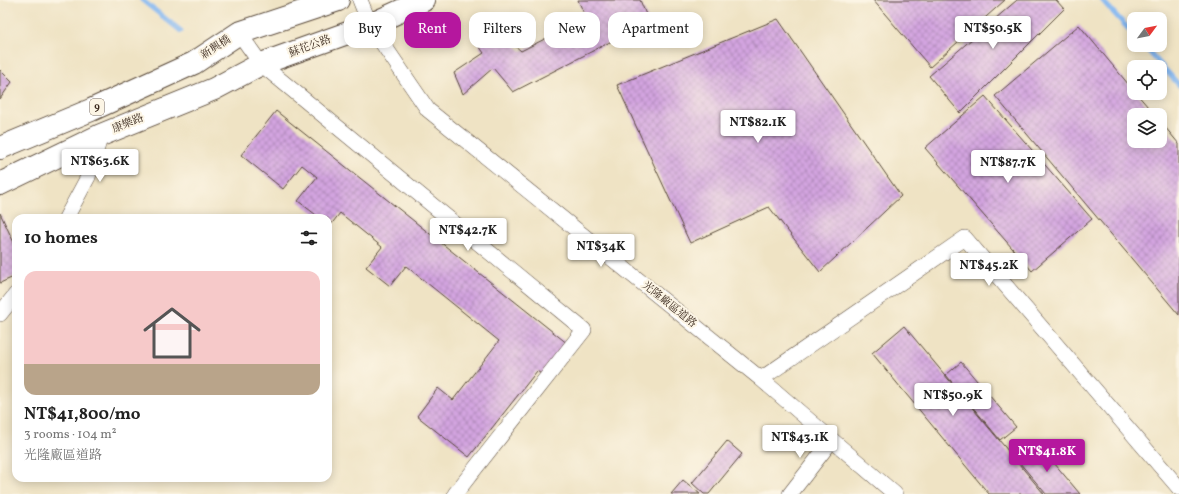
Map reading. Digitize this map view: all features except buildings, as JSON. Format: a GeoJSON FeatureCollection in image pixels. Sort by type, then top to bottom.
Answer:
{"type":"FeatureCollection","features":[{"type":"Feature","properties":{"kind":"main road","name":"9"},"geometry":{"type":"LineString","coordinates":[[239,33],[338,0]]}},
{"type":"Feature","properties":{"kind":"main road","name":"蘇花公路"},"geometry":{"type":"LineString","coordinates":[[396,13],[424,0]]}},
{"type":"Feature","properties":{"kind":"main road","name":"新興橋"},"geometry":{"type":"LineString","coordinates":[[0,148],[91,110],[194,63],[239,33]]}},
{"type":"Feature","properties":{"kind":"main road","name":"蘇花公路"},"geometry":{"type":"LineString","coordinates":[[261,64],[344,34]]}},
{"type":"Feature","properties":{"kind":"main road","name":"康樂路"},"geometry":{"type":"LineString","coordinates":[[0,184],[101,135],[214,89],[261,64]]}},
{"type":"Feature","properties":{"kind":"street","name":"光隆廠區道路"},"geometry":{"type":"LineString","coordinates":[[360,0],[365,12]]}},
{"type":"Feature","properties":{"kind":"street"},"geometry":{"type":"LineString","coordinates":[[239,33],[261,64],[584,330],[456,494]]}},
{"type":"Feature","properties":{"kind":"street","name":"光隆廠區道路"},"geometry":{"type":"LineString","coordinates":[[386,48],[428,110],[761,379],[896,494]]}},
{"type":"Feature","properties":{"kind":"street"},"geometry":{"type":"LineString","coordinates":[[68,214],[88,177],[101,135]]}},
{"type":"Feature","properties":{"kind":"street"},"geometry":{"type":"LineString","coordinates":[[761,379],[964,238],[1179,488]]}},
{"type":"Feature","properties":{"kind":"street"},"geometry":{"type":"LineString","coordinates":[[0,314],[12,299]]}},
{"type":"Feature","properties":{"kind":"street"},"geometry":{"type":"LineString","coordinates":[[790,494],[832,440]]}},
{"type":"Feature","properties":{"kind":"waterway"},"geometry":{"type":"LineString","coordinates":[[142,0],[181,31]]}},
{"type":"Feature","properties":{"kind":"waterway"},"geometry":{"type":"LineString","coordinates":[[1102,0],[1127,27]]}},
{"type":"Feature","properties":{"kind":"waterway"},"geometry":{"type":"LineString","coordinates":[[1149,52],[1179,85]]}}]}
